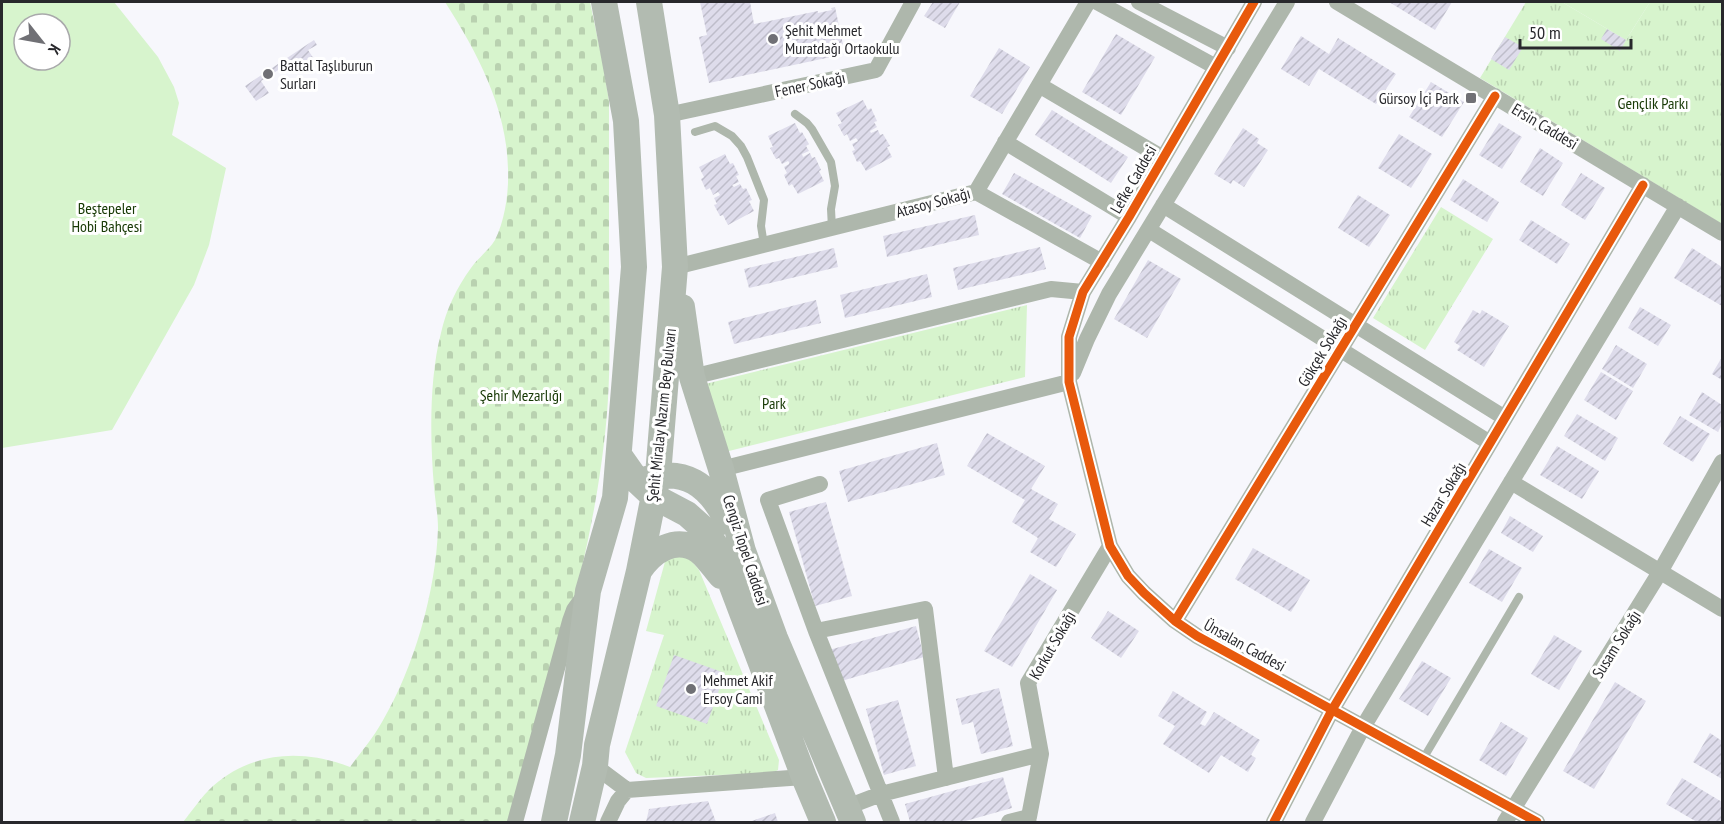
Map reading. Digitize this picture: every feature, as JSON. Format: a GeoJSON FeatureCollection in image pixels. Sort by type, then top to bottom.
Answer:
{"type":"FeatureCollection","features":[{"type":"Feature","properties":{"kind":"main road"},"geometry":{"type":"LineString","coordinates":[[554,822],[568,755],[588,591],[615,498],[634,267],[626,121],[604,2]]}},
{"type":"Feature","properties":{"kind":"main road","name":"Şehit Miralay Nazım Bey Bulvarı"},"geometry":{"type":"LineString","coordinates":[[582,822],[595,766],[597,745],[639,571],[675,267],[667,115],[649,2]]}},
{"type":"Feature","properties":{"kind":"main road","name":"Cengiz Topel Caddesi"},"geometry":{"type":"LineString","coordinates":[[675,267],[692,377],[721,468],[743,551],[776,638],[850,815]]}},
{"type":"Feature","properties":{"kind":"main road"},"geometry":{"type":"LineString","coordinates":[[619,455],[649,485]]}},
{"type":"Feature","properties":{"kind":"main road"},"geometry":{"type":"LineString","coordinates":[[615,498],[649,485],[668,474],[683,477],[703,488],[719,504],[743,551]]}},
{"type":"Feature","properties":{"kind":"main road","name":"Cengiz Topel Caddesi"},"geometry":{"type":"LineString","coordinates":[[649,485],[705,530],[718,549],[823,822]]}},
{"type":"Feature","properties":{"kind":"main road"},"geometry":{"type":"LineString","coordinates":[[639,571],[646,560],[666,546],[678,544],[690,546],[700,552],[733,590]]}},
{"type":"Feature","properties":{"kind":"street","name":"Fener Sokağı"},"geometry":{"type":"LineString","coordinates":[[667,115],[876,70],[913,2]]}},
{"type":"Feature","properties":{"kind":"street","name":"Atasoy Sokağı"},"geometry":{"type":"LineString","coordinates":[[675,267],[976,192],[1088,2]]}},
{"type":"Feature","properties":{"kind":"street"},"geometry":{"type":"LineString","coordinates":[[1097,2],[1216,68]]}},
{"type":"Feature","properties":{"kind":"street"},"geometry":{"type":"LineString","coordinates":[[1138,2],[1227,48]]}},
{"type":"Feature","properties":{"kind":"street","name":"Lefke Caddesi"},"geometry":{"type":"LineString","coordinates":[[1069,382],[1070,337],[1083,292],[1254,2]]}},
{"type":"Feature","properties":{"kind":"street"},"geometry":{"type":"LineString","coordinates":[[721,468],[1069,382],[1109,294],[1287,2]]}},
{"type":"Feature","properties":{"kind":"street","name":"Ersin Caddesi"},"geometry":{"type":"LineString","coordinates":[[1337,2],[1722,232]]}},
{"type":"Feature","properties":{"kind":"street"},"geometry":{"type":"LineString","coordinates":[[1039,85],[1163,158]]}},
{"type":"Feature","properties":{"kind":"street","name":"Gökçek Sokağı"},"geometry":{"type":"LineString","coordinates":[[1175,621],[1495,96]]}},
{"type":"Feature","properties":{"kind":"street"},"geometry":{"type":"LineString","coordinates":[[1005,142],[1129,217]]}},
{"type":"Feature","properties":{"kind":"street","name":"Hazar Sokağı"},"geometry":{"type":"LineString","coordinates":[[1274,822],[1332,710],[1643,185]]}},
{"type":"Feature","properties":{"kind":"street"},"geometry":{"type":"LineString","coordinates":[[976,192],[1102,262]]}},
{"type":"Feature","properties":{"kind":"street"},"geometry":{"type":"LineString","coordinates":[[1163,205],[1505,418]]}},
{"type":"Feature","properties":{"kind":"street"},"geometry":{"type":"LineString","coordinates":[[1313,822],[1363,727],[1678,206]]}},
{"type":"Feature","properties":{"kind":"street"},"geometry":{"type":"LineString","coordinates":[[1149,230],[1491,443]]}},
{"type":"Feature","properties":{"kind":"street"},"geometry":{"type":"LineString","coordinates":[[692,377],[1051,289],[1083,292]]}},
{"type":"Feature","properties":{"kind":"street","name":"Ünsalan Caddesi"},"geometry":{"type":"LineString","coordinates":[[1069,382],[1110,546],[1128,576],[1144,593],[1175,621],[1197,636],[1423,759],[1509,816],[1537,822]]}},
{"type":"Feature","properties":{"kind":"street","name":"Susam Sokağı"},"geometry":{"type":"LineString","coordinates":[[1509,816],[1660,572],[1722,462]]}},
{"type":"Feature","properties":{"kind":"street"},"geometry":{"type":"LineString","coordinates":[[1511,482],[1722,609]]}},
{"type":"Feature","properties":{"kind":"street"},"geometry":{"type":"LineString","coordinates":[[820,484],[768,500],[816,631],[892,822]]}},
{"type":"Feature","properties":{"kind":"street","name":"Korkut Sokağı"},"geometry":{"type":"LineString","coordinates":[[1028,820],[1041,754],[1028,683],[1110,546]]}},
{"type":"Feature","properties":{"kind":"street"},"geometry":{"type":"LineString","coordinates":[[515,822],[570,621],[574,610],[588,591]]}},
{"type":"Feature","properties":{"kind":"street"},"geometry":{"type":"LineString","coordinates":[[816,631],[925,609],[946,778]]}},
{"type":"Feature","properties":{"kind":"street"},"geometry":{"type":"LineString","coordinates":[[850,815],[881,794],[1041,754]]}},
{"type":"Feature","properties":{"kind":"street"},"geometry":{"type":"LineString","coordinates":[[595,766],[627,790],[804,777]]}},
{"type":"Feature","properties":{"kind":"street"},"geometry":{"type":"LineString","coordinates":[[608,822],[618,801],[627,790]]}},
{"type":"Feature","properties":{"kind":"street"},"geometry":{"type":"LineString","coordinates":[[1009,822],[1028,820]]}},
{"type":"Feature","properties":{"kind":"lane"},"geometry":{"type":"LineString","coordinates":[[795,114],[812,129],[831,162],[835,186],[831,209],[832,228]]}},
{"type":"Feature","properties":{"kind":"lane"},"geometry":{"type":"LineString","coordinates":[[695,132],[715,126],[732,136],[741,146],[764,200],[761,226],[764,245]]}},
{"type":"Feature","properties":{"kind":"lane"},"geometry":{"type":"LineString","coordinates":[[1423,759],[1519,597]]}},
{"type":"Feature","properties":{"kind":"green space","name":"Beştepeler Hobi Bahçesi"},"geometry":{"type":"Polygon","coordinates":[[[2,2],[114,2],[158,57],[174,87],[179,103],[172,135],[226,168],[209,245],[194,285],[112,430],[2,448],[2,2]]]}},
{"type":"Feature","properties":{"kind":"green space","name":"Şehir Mezarlığı"},"geometry":{"type":"Polygon","coordinates":[[[445,2],[590,2],[609,101],[610,358],[604,443],[588,539],[577,587],[511,822],[183,822],[213,786],[228,774],[262,760],[279,757],[314,757],[350,767],[371,739],[394,701],[421,628],[433,577],[438,523],[431,430],[432,390],[437,351],[449,307],[457,291],[471,268],[495,240],[504,215],[508,187],[506,146],[496,103],[479,61],[445,2]]]}},
{"type":"Feature","properties":{"kind":"green space","name":"Gençlik Parkı"},"geometry":{"type":"Polygon","coordinates":[[[1526,2],[1562,2],[1626,40],[1650,2],[1722,2],[1722,224],[1480,78],[1526,2]]]}},
{"type":"Feature","properties":{"kind":"green space"},"geometry":{"type":"Polygon","coordinates":[[[1562,2],[1650,2],[1626,40],[1562,2]]]}},
{"type":"Feature","properties":{"kind":"green space"},"geometry":{"type":"Polygon","coordinates":[[[1441,207],[1493,239],[1425,350],[1373,318],[1441,207]]]}},
{"type":"Feature","properties":{"kind":"green space","name":"Park"},"geometry":{"type":"Polygon","coordinates":[[[1027,305],[1025,377],[705,457],[689,388],[1027,305]]]}},
{"type":"Feature","properties":{"kind":"green space"},"geometry":{"type":"Polygon","coordinates":[[[677,555],[690,559],[699,570],[779,760],[778,770],[772,773],[646,778],[636,773],[625,752],[664,635],[646,631],[666,558],[677,555]]]}},
{"type":"Feature","properties":{"kind":"building"},"geometry":{"type":"Polygon","coordinates":[[[700,2],[750,2],[754,24],[818,11],[818,13],[832,10],[831,8],[835,7],[845,54],[709,83],[699,37],[707,35],[700,2]]]}},
{"type":"Feature","properties":{"kind":"building"},"geometry":{"type":"Polygon","coordinates":[[[933,2],[960,2],[945,28],[924,16],[933,2]]]}},
{"type":"Feature","properties":{"kind":"building"},"geometry":{"type":"Polygon","coordinates":[[[1389,2],[1452,2],[1435,30],[1389,2]]]}},
{"type":"Feature","properties":{"kind":"building"},"geometry":{"type":"Polygon","coordinates":[[[1607,29],[1626,40],[1620,51],[1601,39],[1607,29]]]}},
{"type":"Feature","properties":{"kind":"building"},"geometry":{"type":"Polygon","coordinates":[[[1116,34],[1155,57],[1121,115],[1082,92],[1116,34]]]}},
{"type":"Feature","properties":{"kind":"building"},"geometry":{"type":"Polygon","coordinates":[[[1301,36],[1329,54],[1338,38],[1396,74],[1376,104],[1319,69],[1309,86],[1281,69],[1301,36]]]}},
{"type":"Feature","properties":{"kind":"building"},"geometry":{"type":"Polygon","coordinates":[[[1505,37],[1523,47],[1509,70],[1491,59],[1505,37]]]}},
{"type":"Feature","properties":{"kind":"building","name":"Battal Taşlıburun Surları"},"geometry":{"type":"Polygon","coordinates":[[[314,40],[317,45],[308,50],[314,59],[303,67],[297,58],[261,81],[269,93],[256,101],[245,86],[314,40]]]}},
{"type":"Feature","properties":{"kind":"building"},"geometry":{"type":"Polygon","coordinates":[[[999,48],[1030,67],[1002,114],[970,96],[999,48]]]}},
{"type":"Feature","properties":{"kind":"building"},"geometry":{"type":"Polygon","coordinates":[[[1431,82],[1464,102],[1442,137],[1409,117],[1431,82]]]}},
{"type":"Feature","properties":{"kind":"building"},"geometry":{"type":"Polygon","coordinates":[[[863,100],[868,110],[871,108],[877,121],[874,122],[877,127],[870,131],[871,133],[878,130],[880,135],[883,134],[890,146],[887,147],[892,157],[866,171],[860,161],[857,162],[852,151],[855,150],[852,144],[858,141],[856,138],[850,141],[847,134],[844,136],[838,125],[842,123],[836,113],[863,100]]]}},
{"type":"Feature","properties":{"kind":"building"},"geometry":{"type":"Polygon","coordinates":[[[1052,110],[1128,157],[1111,183],[1035,135],[1052,110]]]}},
{"type":"Feature","properties":{"kind":"building"},"geometry":{"type":"Polygon","coordinates":[[[795,123],[809,144],[806,146],[809,151],[802,154],[803,157],[810,153],[812,158],[815,157],[824,181],[798,194],[792,184],[789,186],[784,175],[787,173],[784,167],[789,162],[782,164],[779,158],[776,159],[770,148],[773,147],[768,136],[795,123]]]}},
{"type":"Feature","properties":{"kind":"building"},"geometry":{"type":"Polygon","coordinates":[[[1499,123],[1522,137],[1502,169],[1479,155],[1499,123]]]}},
{"type":"Feature","properties":{"kind":"building"},"geometry":{"type":"Polygon","coordinates":[[[1243,128],[1259,139],[1257,143],[1268,150],[1244,187],[1233,180],[1231,184],[1214,174],[1243,128]]]}},
{"type":"Feature","properties":{"kind":"building"},"geometry":{"type":"Polygon","coordinates":[[[1399,134],[1432,154],[1411,188],[1378,168],[1399,134]]]}},
{"type":"Feature","properties":{"kind":"building"},"geometry":{"type":"Polygon","coordinates":[[[1540,148],[1563,163],[1543,196],[1520,182],[1540,148]]]}},
{"type":"Feature","properties":{"kind":"building"},"geometry":{"type":"Polygon","coordinates":[[[725,154],[739,175],[736,176],[739,182],[732,185],[734,187],[740,184],[743,189],[746,188],[754,211],[728,225],[714,205],[717,204],[714,198],[720,195],[718,192],[713,195],[710,188],[706,190],[701,179],[704,177],[699,167],[725,154]]]}},
{"type":"Feature","properties":{"kind":"building"},"geometry":{"type":"Polygon","coordinates":[[[1014,173],[1092,216],[1080,238],[1002,194],[1014,173]]]}},
{"type":"Feature","properties":{"kind":"building"},"geometry":{"type":"Polygon","coordinates":[[[1581,173],[1605,188],[1585,220],[1561,205],[1581,173]]]}},
{"type":"Feature","properties":{"kind":"building"},"geometry":{"type":"Polygon","coordinates":[[[1463,179],[1499,202],[1487,222],[1450,200],[1463,179]]]}},
{"type":"Feature","properties":{"kind":"building"},"geometry":{"type":"Polygon","coordinates":[[[1358,195],[1390,215],[1369,247],[1338,228],[1358,195]]]}},
{"type":"Feature","properties":{"kind":"building"},"geometry":{"type":"Polygon","coordinates":[[[975,215],[979,235],[887,257],[883,236],[975,215]]]}},
{"type":"Feature","properties":{"kind":"building"},"geometry":{"type":"Polygon","coordinates":[[[1531,220],[1570,244],[1557,264],[1519,240],[1531,220]]]}},
{"type":"Feature","properties":{"kind":"building"},"geometry":{"type":"Polygon","coordinates":[[[1040,247],[1046,269],[958,290],[953,268],[1040,247]]]}},
{"type":"Feature","properties":{"kind":"building"},"geometry":{"type":"Polygon","coordinates":[[[834,248],[838,267],[749,288],[744,269],[834,248]]]}},
{"type":"Feature","properties":{"kind":"building"},"geometry":{"type":"Polygon","coordinates":[[[1692,248],[1722,267],[1722,306],[1674,278],[1692,248]]]}},
{"type":"Feature","properties":{"kind":"building"},"geometry":{"type":"Polygon","coordinates":[[[1148,260],[1181,279],[1147,338],[1114,319],[1148,260]]]}},
{"type":"Feature","properties":{"kind":"building"},"geometry":{"type":"Polygon","coordinates":[[[927,274],[932,297],[845,318],[840,295],[927,274]]]}},
{"type":"Feature","properties":{"kind":"building"},"geometry":{"type":"Polygon","coordinates":[[[816,300],[821,323],[734,344],[728,322],[816,300]]]}},
{"type":"Feature","properties":{"kind":"building"},"geometry":{"type":"Polygon","coordinates":[[[1640,307],[1671,325],[1658,346],[1628,328],[1640,307]]]}},
{"type":"Feature","properties":{"kind":"building"},"geometry":{"type":"Polygon","coordinates":[[[1473,310],[1480,314],[1482,310],[1509,326],[1484,367],[1457,350],[1460,346],[1454,342],[1473,310]]]}},
{"type":"Feature","properties":{"kind":"building"},"geometry":{"type":"Polygon","coordinates":[[[1616,345],[1647,364],[1633,388],[1602,369],[1616,345]]]}},
{"type":"Feature","properties":{"kind":"building"},"geometry":{"type":"Polygon","coordinates":[[[1722,357],[1722,380],[1712,374],[1722,357]]]}},
{"type":"Feature","properties":{"kind":"building"},"geometry":{"type":"Polygon","coordinates":[[[1601,372],[1633,391],[1616,420],[1584,400],[1601,372]]]}},
{"type":"Feature","properties":{"kind":"building"},"geometry":{"type":"Polygon","coordinates":[[[1702,392],[1722,405],[1722,424],[1718,432],[1689,415],[1702,392]]]}},
{"type":"Feature","properties":{"kind":"building"},"geometry":{"type":"Polygon","coordinates":[[[1577,414],[1618,438],[1605,461],[1564,436],[1577,414]]]}},
{"type":"Feature","properties":{"kind":"building"},"geometry":{"type":"Polygon","coordinates":[[[1680,416],[1710,434],[1693,462],[1663,444],[1680,416]]]}},
{"type":"Feature","properties":{"kind":"building"},"geometry":{"type":"Polygon","coordinates":[[[987,433],[1045,466],[1031,489],[1058,504],[1049,519],[1076,534],[1056,567],[1030,552],[1038,538],[1012,522],[1025,500],[967,466],[987,433]]]}},
{"type":"Feature","properties":{"kind":"building"},"geometry":{"type":"Polygon","coordinates":[[[937,443],[945,475],[848,502],[839,471],[937,443]]]}},
{"type":"Feature","properties":{"kind":"building"},"geometry":{"type":"Polygon","coordinates":[[[1557,446],[1599,471],[1582,499],[1540,475],[1557,446]]]}},
{"type":"Feature","properties":{"kind":"building"},"geometry":{"type":"Polygon","coordinates":[[[826,502],[852,596],[815,606],[789,512],[826,502]]]}},
{"type":"Feature","properties":{"kind":"building"},"geometry":{"type":"Polygon","coordinates":[[[1510,516],[1543,536],[1533,552],[1501,533],[1510,516]]]}},
{"type":"Feature","properties":{"kind":"building"},"geometry":{"type":"Polygon","coordinates":[[[1253,548],[1310,580],[1291,612],[1235,579],[1253,548]]]}},
{"type":"Feature","properties":{"kind":"building"},"geometry":{"type":"Polygon","coordinates":[[[1489,549],[1522,568],[1502,602],[1469,583],[1489,549]]]}},
{"type":"Feature","properties":{"kind":"building"},"geometry":{"type":"Polygon","coordinates":[[[1030,574],[1057,590],[1012,667],[984,651],[1030,574]]]}},
{"type":"Feature","properties":{"kind":"building"},"geometry":{"type":"Polygon","coordinates":[[[1108,611],[1139,631],[1121,658],[1091,638],[1108,611]]]}},
{"type":"Feature","properties":{"kind":"building"},"geometry":{"type":"Polygon","coordinates":[[[916,626],[924,657],[838,682],[829,650],[916,626]]]}},
{"type":"Feature","properties":{"kind":"building"},"geometry":{"type":"Polygon","coordinates":[[[1554,635],[1582,651],[1559,690],[1531,674],[1554,635]]]}},
{"type":"Feature","properties":{"kind":"building","name":"Mehmet Akif Ersoy Cami"},"geometry":{"type":"Polygon","coordinates":[[[674,655],[725,673],[707,724],[656,706],[674,655]]]}},
{"type":"Feature","properties":{"kind":"building"},"geometry":{"type":"Polygon","coordinates":[[[1422,661],[1451,678],[1428,716],[1399,699],[1422,661]]]}},
{"type":"Feature","properties":{"kind":"building"},"geometry":{"type":"Polygon","coordinates":[[[1615,682],[1646,701],[1594,789],[1563,771],[1615,682]]]}},
{"type":"Feature","properties":{"kind":"building"},"geometry":{"type":"Polygon","coordinates":[[[999,688],[1013,746],[981,754],[973,722],[962,725],[956,699],[999,688]]]}},
{"type":"Feature","properties":{"kind":"building"},"geometry":{"type":"Polygon","coordinates":[[[1173,691],[1207,712],[1200,724],[1205,726],[1214,712],[1260,740],[1251,755],[1256,758],[1248,772],[1221,755],[1209,773],[1163,744],[1175,726],[1158,716],[1173,691]]]}},
{"type":"Feature","properties":{"kind":"building"},"geometry":{"type":"Polygon","coordinates":[[[898,700],[916,766],[884,775],[866,709],[898,700]]]}},
{"type":"Feature","properties":{"kind":"building"},"geometry":{"type":"Polygon","coordinates":[[[1501,722],[1528,738],[1506,776],[1479,760],[1501,722]]]}},
{"type":"Feature","properties":{"kind":"building"},"geometry":{"type":"Polygon","coordinates":[[[1710,733],[1722,741],[1722,779],[1693,762],[1710,733]]]}},
{"type":"Feature","properties":{"kind":"building"},"geometry":{"type":"Polygon","coordinates":[[[1003,777],[1012,808],[962,822],[910,822],[905,804],[1003,777]]]}},
{"type":"Feature","properties":{"kind":"building"},"geometry":{"type":"Polygon","coordinates":[[[1682,778],[1722,802],[1722,822],[1697,822],[1666,804],[1682,778]]]}},
{"type":"Feature","properties":{"kind":"building"},"geometry":{"type":"Polygon","coordinates":[[[708,801],[716,822],[646,822],[649,809],[708,801]]]}},
{"type":"Feature","properties":{"kind":"building"},"geometry":{"type":"Polygon","coordinates":[[[775,813],[778,822],[749,822],[775,813]]]}},
{"type":"Feature","properties":{"kind":"cycle path"},"geometry":{"type":"LineString","coordinates":[[1254,2],[1083,292],[1069,337],[1069,382],[1110,546],[1128,576],[1144,593],[1175,621],[1197,636],[1537,822]]}},
{"type":"Feature","properties":{"kind":"cycle path"},"geometry":{"type":"LineString","coordinates":[[1175,621],[1495,96]]}},
{"type":"Feature","properties":{"kind":"cycle path"},"geometry":{"type":"LineString","coordinates":[[1274,822],[1332,710],[1643,185]]}},
{"type":"Feature","properties":{"kind":"place","name":"Şehit Mehmet Muratdağı Ortaokulu"},"geometry":{"type":"Point","coordinates":[773,39]}},
{"type":"Feature","properties":{"kind":"place","name":"Battal Taşlıburun Surları"},"geometry":{"type":"Point","coordinates":[268,74]}},
{"type":"Feature","properties":{"kind":"place","name":"Gürsoy İçi Park"},"geometry":{"type":"Point","coordinates":[1471,98]}},
{"type":"Feature","properties":{"kind":"place","name":"Mehmet Akif Ersoy Cami"},"geometry":{"type":"Point","coordinates":[691,689]}}]}
